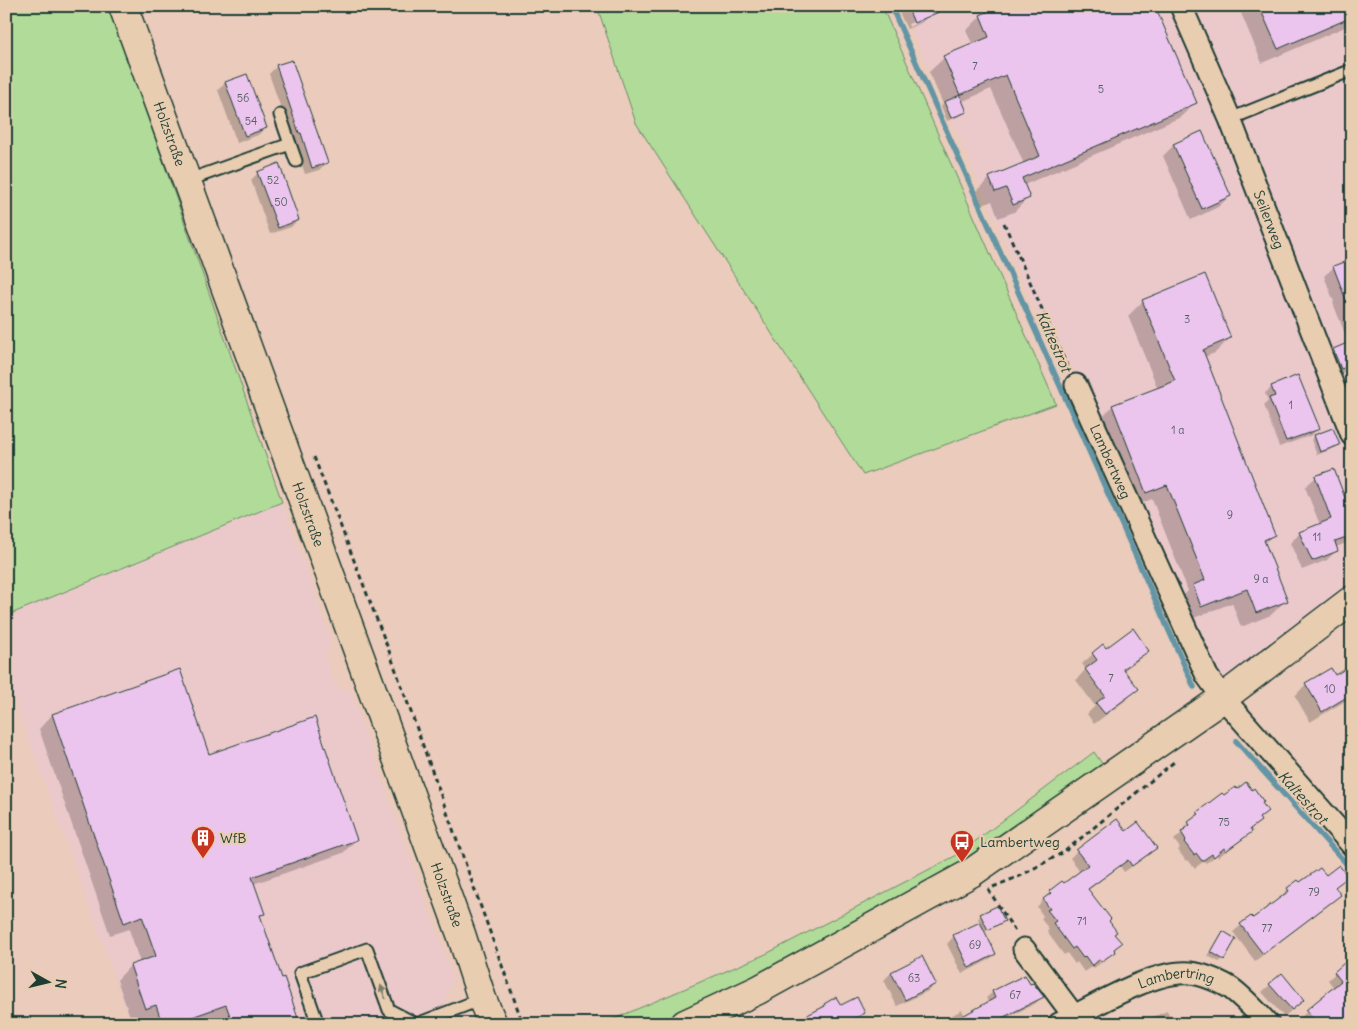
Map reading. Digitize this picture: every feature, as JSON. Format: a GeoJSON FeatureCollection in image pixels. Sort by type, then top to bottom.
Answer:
{"type":"FeatureCollection","features":[{"type":"Feature","properties":{"kind":"main road","name":"Holzstraße"},"geometry":{"type":"LineString","coordinates":[[123,6],[384,723],[482,999],[493,1024]]}},
{"type":"Feature","properties":{"kind":"main road"},"geometry":{"type":"LineString","coordinates":[[685,1024],[758,990],[971,873],[1223,698],[1352,600]]}},
{"type":"Feature","properties":{"kind":"street","name":"Seilerweg"},"geometry":{"type":"LineString","coordinates":[[1181,6],[1230,119],[1352,435]]}},
{"type":"Feature","properties":{"kind":"street","name":"Lambertweg"},"geometry":{"type":"LineString","coordinates":[[1076,385],[1206,676],[1223,698],[1352,845]]}},
{"type":"Feature","properties":{"kind":"street","name":"Lambertring"},"geometry":{"type":"LineString","coordinates":[[1024,949],[1066,1020],[1105,999],[1141,983],[1168,975],[1190,973],[1209,977],[1231,988],[1268,1024]]}},
{"type":"Feature","properties":{"kind":"lane"},"geometry":{"type":"LineString","coordinates":[[1230,119],[1352,70]]}},
{"type":"Feature","properties":{"kind":"lane"},"geometry":{"type":"LineString","coordinates":[[280,115],[296,161]]}},
{"type":"Feature","properties":{"kind":"lane"},"geometry":{"type":"LineString","coordinates":[[186,181],[290,144]]}},
{"type":"Feature","properties":{"kind":"lane"},"geometry":{"type":"LineString","coordinates":[[318,1024],[300,973],[367,949],[390,1010],[417,1024],[482,999]]}},
{"type":"Feature","properties":{"kind":"path"},"geometry":{"type":"LineString","coordinates":[[1004,223],[1076,385]]}},
{"type":"Feature","properties":{"kind":"path"},"geometry":{"type":"LineString","coordinates":[[988,889],[1022,942],[1024,949]]}},
{"type":"Feature","properties":{"kind":"shaded area"},"geometry":{"type":"Polygon","coordinates":[[[901,6],[1352,6],[1352,583],[1206,693],[901,6]]]}},
{"type":"Feature","properties":{"kind":"shaded area"},"geometry":{"type":"Polygon","coordinates":[[[282,502],[331,640],[324,656],[335,684],[350,692],[454,980],[445,998],[455,1024],[132,1024],[6,677],[6,616],[282,502]]]}},
{"type":"Feature","properties":{"kind":"green space"},"geometry":{"type":"Polygon","coordinates":[[[6,6],[109,6],[282,502],[6,616],[6,6]]]}},
{"type":"Feature","properties":{"kind":"green space"},"geometry":{"type":"Polygon","coordinates":[[[597,6],[882,6],[1056,404],[863,475],[636,123],[597,6]]]}},
{"type":"Feature","properties":{"kind":"green space"},"geometry":{"type":"Polygon","coordinates":[[[1094,752],[1105,768],[964,868],[705,1002],[657,1024],[602,1024],[766,954],[957,855],[1094,752]]]}},
{"type":"Feature","properties":{"kind":"building"},"geometry":{"type":"Polygon","coordinates":[[[907,6],[952,6],[914,23],[907,6]]]}},
{"type":"Feature","properties":{"kind":"building"},"geometry":{"type":"Polygon","coordinates":[[[1001,6],[1155,6],[1197,103],[1022,178],[1030,198],[1013,205],[1006,188],[995,192],[989,177],[1040,156],[1006,75],[960,95],[943,56],[989,37],[980,15],[1001,6]]]}},
{"type":"Feature","properties":{"kind":"building"},"geometry":{"type":"Polygon","coordinates":[[[1259,6],[1352,6],[1352,17],[1278,49],[1259,6]]]}},
{"type":"Feature","properties":{"kind":"building"},"geometry":{"type":"Polygon","coordinates":[[[292,60],[328,163],[312,168],[276,65],[292,60]]]}},
{"type":"Feature","properties":{"kind":"building"},"geometry":{"type":"Polygon","coordinates":[[[247,74],[267,128],[245,136],[225,82],[247,74]]]}},
{"type":"Feature","properties":{"kind":"building"},"geometry":{"type":"Polygon","coordinates":[[[960,95],[967,112],[951,118],[944,102],[960,95]]]}},
{"type":"Feature","properties":{"kind":"building"},"geometry":{"type":"Polygon","coordinates":[[[1202,131],[1231,196],[1202,209],[1173,144],[1202,131]]]}},
{"type":"Feature","properties":{"kind":"building"},"geometry":{"type":"Polygon","coordinates":[[[279,163],[299,220],[278,228],[257,172],[279,163]]]}},
{"type":"Feature","properties":{"kind":"building"},"geometry":{"type":"Polygon","coordinates":[[[1352,259],[1352,313],[1351,313],[1333,266],[1352,259]]]}},
{"type":"Feature","properties":{"kind":"building"},"geometry":{"type":"Polygon","coordinates":[[[1205,274],[1231,338],[1203,350],[1275,535],[1264,540],[1288,601],[1256,613],[1247,589],[1201,607],[1193,585],[1205,580],[1167,485],[1146,493],[1112,405],[1175,381],[1142,300],[1205,274]]]}},
{"type":"Feature","properties":{"kind":"building"},"geometry":{"type":"Polygon","coordinates":[[[1352,341],[1352,365],[1341,369],[1333,349],[1352,341]]]}},
{"type":"Feature","properties":{"kind":"building"},"geometry":{"type":"Polygon","coordinates":[[[1298,375],[1320,429],[1286,441],[1269,398],[1275,396],[1271,386],[1298,375]]]}},
{"type":"Feature","properties":{"kind":"building"},"geometry":{"type":"Polygon","coordinates":[[[1333,428],[1340,445],[1320,452],[1314,435],[1333,428]]]}},
{"type":"Feature","properties":{"kind":"building"},"geometry":{"type":"Polygon","coordinates":[[[1334,469],[1352,516],[1352,536],[1335,542],[1338,551],[1312,561],[1299,532],[1331,519],[1315,476],[1334,469]]]}},
{"type":"Feature","properties":{"kind":"building"},"geometry":{"type":"Polygon","coordinates":[[[1133,628],[1149,651],[1123,669],[1139,689],[1105,714],[1096,703],[1105,696],[1085,669],[1097,660],[1092,653],[1103,644],[1106,648],[1133,628]]]}},
{"type":"Feature","properties":{"kind":"building"},"geometry":{"type":"Polygon","coordinates":[[[1352,665],[1352,694],[1322,712],[1305,683],[1331,668],[1335,675],[1352,665]]]}},
{"type":"Feature","properties":{"kind":"building","name":"WfB"},"geometry":{"type":"Polygon","coordinates":[[[180,669],[209,754],[315,717],[357,840],[252,877],[265,914],[260,915],[300,1024],[233,1024],[226,1005],[172,1024],[162,1024],[156,1005],[145,1009],[130,965],[156,956],[142,916],[124,923],[52,714],[180,669]]]}},
{"type":"Feature","properties":{"kind":"building"},"geometry":{"type":"Polygon","coordinates":[[[1246,782],[1252,790],[1254,788],[1268,811],[1259,818],[1261,821],[1250,829],[1252,832],[1226,851],[1224,848],[1214,857],[1212,854],[1202,861],[1196,853],[1194,855],[1184,842],[1186,840],[1181,832],[1190,825],[1188,822],[1199,814],[1197,812],[1222,793],[1224,795],[1246,782]]]}},
{"type":"Feature","properties":{"kind":"building"},"geometry":{"type":"Polygon","coordinates":[[[1117,819],[1126,831],[1138,822],[1157,848],[1132,866],[1128,860],[1088,889],[1111,919],[1109,921],[1117,932],[1114,934],[1122,943],[1114,949],[1115,952],[1102,961],[1100,959],[1092,966],[1075,947],[1072,949],[1053,923],[1056,921],[1047,910],[1050,909],[1043,899],[1051,893],[1049,891],[1062,881],[1064,883],[1088,865],[1076,850],[1117,819]]]}},
{"type":"Feature","properties":{"kind":"building"},"geometry":{"type":"Polygon","coordinates":[[[1339,865],[1348,877],[1335,887],[1341,895],[1263,954],[1240,924],[1251,916],[1253,918],[1289,891],[1287,888],[1298,880],[1300,882],[1320,868],[1326,875],[1339,865]]]}},
{"type":"Feature","properties":{"kind":"building"},"geometry":{"type":"Polygon","coordinates":[[[997,906],[1005,921],[988,930],[980,914],[997,906]]]}},
{"type":"Feature","properties":{"kind":"building"},"geometry":{"type":"Polygon","coordinates":[[[980,922],[996,954],[969,968],[953,935],[980,922]]]}},
{"type":"Feature","properties":{"kind":"building"},"geometry":{"type":"Polygon","coordinates":[[[1223,931],[1236,939],[1224,960],[1211,952],[1223,931]]]}},
{"type":"Feature","properties":{"kind":"building"},"geometry":{"type":"Polygon","coordinates":[[[922,956],[936,984],[905,1000],[891,972],[922,956]]]}},
{"type":"Feature","properties":{"kind":"building"},"geometry":{"type":"Polygon","coordinates":[[[1352,956],[1352,1024],[1317,1024],[1306,1010],[1341,981],[1334,972],[1352,956]]]}},
{"type":"Feature","properties":{"kind":"building"},"geometry":{"type":"Polygon","coordinates":[[[1282,973],[1304,1000],[1292,1010],[1269,984],[1282,973]]]}},
{"type":"Feature","properties":{"kind":"building"},"geometry":{"type":"Polygon","coordinates":[[[1025,975],[1030,984],[1033,983],[1044,997],[990,1024],[948,1024],[995,998],[992,991],[1025,975]]]}},
{"type":"Feature","properties":{"kind":"building"},"geometry":{"type":"Polygon","coordinates":[[[836,997],[841,1005],[857,997],[865,1013],[844,1024],[790,1024],[825,1006],[824,1004],[836,997]]]}},
{"type":"Feature","properties":{"kind":"waterway","name":"Kaltestrot"},"geometry":{"type":"LineString","coordinates":[[891,6],[1194,687]]}},
{"type":"Feature","properties":{"kind":"waterway","name":"Kaltestrot"},"geometry":{"type":"LineString","coordinates":[[1236,741],[1352,870]]}},
{"type":"Feature","properties":{"kind":"place","name":"WfB"},"geometry":{"type":"Point","coordinates":[203,859]}},
{"type":"Feature","properties":{"kind":"place","name":"Lambertweg"},"geometry":{"type":"Point","coordinates":[962,863]}}]}
